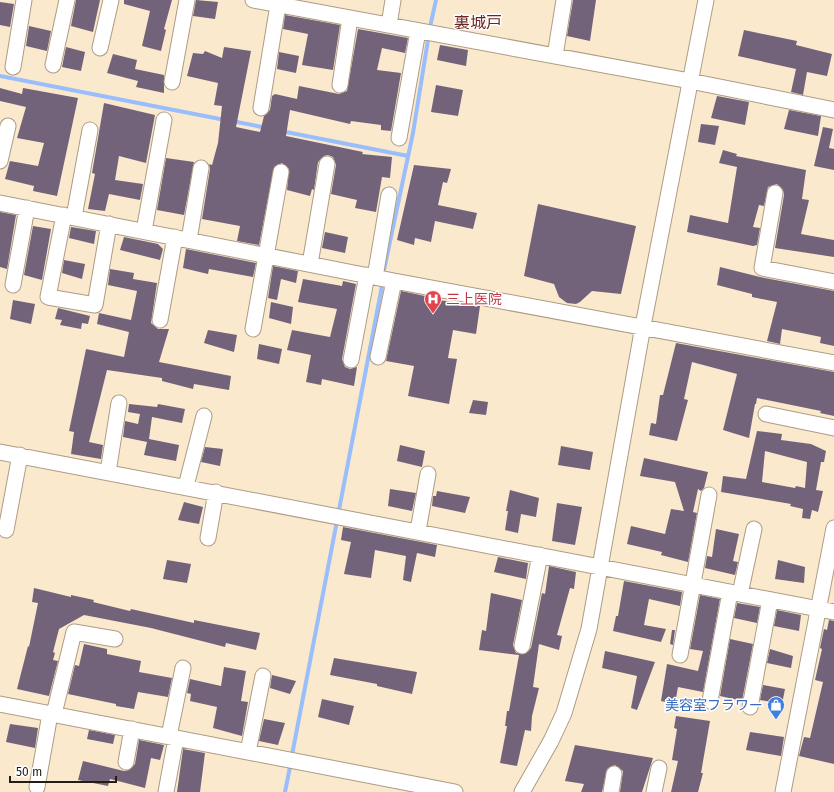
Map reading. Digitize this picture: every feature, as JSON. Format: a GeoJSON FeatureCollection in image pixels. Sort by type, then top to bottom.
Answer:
{"type":"FeatureCollection","features":[{"type":"Feature","properties":{"kind":"street"},"geometry":{"type":"LineString","coordinates":[[13,67],[24,0]]}},
{"type":"Feature","properties":{"kind":"street"},"geometry":{"type":"LineString","coordinates":[[53,65],[67,0]]}},
{"type":"Feature","properties":{"kind":"street"},"geometry":{"type":"LineString","coordinates":[[100,48],[111,0]]}},
{"type":"Feature","properties":{"kind":"street"},"geometry":{"type":"LineString","coordinates":[[172,82],[187,0]]}},
{"type":"Feature","properties":{"kind":"street"},"geometry":{"type":"LineString","coordinates":[[253,0],[278,5],[312,5],[350,18],[690,81],[834,110]]}},
{"type":"Feature","properties":{"kind":"street"},"geometry":{"type":"LineString","coordinates":[[389,25],[393,0]]}},
{"type":"Feature","properties":{"kind":"street"},"geometry":{"type":"LineString","coordinates":[[555,56],[564,0]]}},
{"type":"Feature","properties":{"kind":"street"},"geometry":{"type":"LineString","coordinates":[[522,792],[551,742],[564,713],[587,635],[643,326],[706,0]]}},
{"type":"Feature","properties":{"kind":"street"},"geometry":{"type":"LineString","coordinates":[[261,108],[278,5]]}},
{"type":"Feature","properties":{"kind":"street"},"geometry":{"type":"LineString","coordinates":[[340,85],[350,18]]}},
{"type":"Feature","properties":{"kind":"street"},"geometry":{"type":"LineString","coordinates":[[399,138],[418,31]]}},
{"type":"Feature","properties":{"kind":"street"},"geometry":{"type":"LineString","coordinates":[[144,231],[164,120]]}},
{"type":"Feature","properties":{"kind":"street"},"geometry":{"type":"LineString","coordinates":[[0,161],[8,126]]}},
{"type":"Feature","properties":{"kind":"street"},"geometry":{"type":"LineString","coordinates":[[90,130],[48,297],[94,305],[110,224]]}},
{"type":"Feature","properties":{"kind":"street"},"geometry":{"type":"LineString","coordinates":[[310,264],[327,164]]}},
{"type":"Feature","properties":{"kind":"street"},"geometry":{"type":"LineString","coordinates":[[160,320],[201,168]]}},
{"type":"Feature","properties":{"kind":"street"},"geometry":{"type":"LineString","coordinates":[[253,329],[281,172]]}},
{"type":"Feature","properties":{"kind":"street"},"geometry":{"type":"LineString","coordinates":[[775,193],[762,268],[834,282]]}},
{"type":"Feature","properties":{"kind":"street"},"geometry":{"type":"LineString","coordinates":[[351,360],[389,195]]}},
{"type":"Feature","properties":{"kind":"street"},"geometry":{"type":"LineString","coordinates":[[0,203],[394,281],[643,326],[834,363]]}},
{"type":"Feature","properties":{"kind":"street"},"geometry":{"type":"LineString","coordinates":[[13,285],[27,208]]}},
{"type":"Feature","properties":{"kind":"street"},"geometry":{"type":"LineString","coordinates":[[378,358],[394,281]]}},
{"type":"Feature","properties":{"kind":"street"},"geometry":{"type":"LineString","coordinates":[[108,472],[119,403]]}},
{"type":"Feature","properties":{"kind":"street"},"geometry":{"type":"LineString","coordinates":[[766,414],[834,428]]}},
{"type":"Feature","properties":{"kind":"street"},"geometry":{"type":"LineString","coordinates":[[186,486],[204,416]]}},
{"type":"Feature","properties":{"kind":"street"},"geometry":{"type":"LineString","coordinates":[[0,452],[186,486],[540,555],[599,568],[827,610]]}},
{"type":"Feature","properties":{"kind":"street"},"geometry":{"type":"LineString","coordinates":[[6,530],[20,455]]}},
{"type":"Feature","properties":{"kind":"street"},"geometry":{"type":"LineString","coordinates":[[418,531],[428,474]]}},
{"type":"Feature","properties":{"kind":"street"},"geometry":{"type":"LineString","coordinates":[[208,538],[216,492]]}},
{"type":"Feature","properties":{"kind":"street"},"geometry":{"type":"LineString","coordinates":[[680,655],[709,495]]}},
{"type":"Feature","properties":{"kind":"street"},"geometry":{"type":"LineString","coordinates":[[783,792],[827,610],[834,528]]}},
{"type":"Feature","properties":{"kind":"street"},"geometry":{"type":"LineString","coordinates":[[710,701],[735,593],[754,529]]}},
{"type":"Feature","properties":{"kind":"street"},"geometry":{"type":"LineString","coordinates":[[522,646],[540,555]]}},
{"type":"Feature","properties":{"kind":"street"},"geometry":{"type":"LineString","coordinates":[[750,707],[770,600]]}},
{"type":"Feature","properties":{"kind":"street"},"geometry":{"type":"LineString","coordinates":[[37,787],[52,714],[74,632],[115,639]]}},
{"type":"Feature","properties":{"kind":"street"},"geometry":{"type":"LineString","coordinates":[[166,792],[172,737],[183,668]]}},
{"type":"Feature","properties":{"kind":"street"},"geometry":{"type":"LineString","coordinates":[[248,752],[263,676]]}},
{"type":"Feature","properties":{"kind":"street"},"geometry":{"type":"LineString","coordinates":[[0,704],[456,792]]}},
{"type":"Feature","properties":{"kind":"street"},"geometry":{"type":"LineString","coordinates":[[126,762],[132,730]]}},
{"type":"Feature","properties":{"kind":"street"},"geometry":{"type":"LineString","coordinates":[[654,792],[659,768]]}},
{"type":"Feature","properties":{"kind":"street"},"geometry":{"type":"LineString","coordinates":[[611,792],[614,774]]}},
{"type":"Feature","properties":{"kind":"building"},"geometry":{"type":"Polygon","coordinates":[[[76,0],[100,0],[93,32],[71,26],[76,0]]]}},
{"type":"Feature","properties":{"kind":"building"},"geometry":{"type":"Polygon","coordinates":[[[124,0],[172,0],[164,29],[166,30],[161,51],[142,46],[150,11],[124,4],[124,0]]]}},
{"type":"Feature","properties":{"kind":"building"},"geometry":{"type":"Polygon","coordinates":[[[196,0],[218,2],[215,19],[193,16],[196,0]]]}},
{"type":"Feature","properties":{"kind":"building"},"geometry":{"type":"Polygon","coordinates":[[[573,0],[596,0],[590,41],[567,36],[573,0]]]}},
{"type":"Feature","properties":{"kind":"building"},"geometry":{"type":"Polygon","coordinates":[[[0,2],[14,4],[10,27],[0,25],[0,2]]]}},
{"type":"Feature","properties":{"kind":"building"},"geometry":{"type":"Polygon","coordinates":[[[285,15],[340,25],[333,70],[302,65],[308,34],[283,29],[285,15]]]}},
{"type":"Feature","properties":{"kind":"building"},"geometry":{"type":"Polygon","coordinates":[[[29,26],[51,31],[47,51],[26,46],[29,26]]]}},
{"type":"Feature","properties":{"kind":"building"},"geometry":{"type":"Polygon","coordinates":[[[358,29],[408,38],[405,53],[382,48],[377,70],[401,73],[391,131],[381,130],[381,125],[351,121],[350,124],[290,110],[286,136],[363,152],[362,154],[392,157],[390,178],[382,177],[376,212],[355,208],[357,200],[331,194],[336,165],[333,157],[328,155],[324,156],[318,162],[314,190],[312,189],[310,196],[287,190],[289,169],[282,163],[274,167],[259,245],[237,241],[240,226],[202,219],[210,169],[209,164],[212,165],[218,143],[222,106],[214,105],[218,83],[187,76],[193,53],[203,54],[205,51],[222,58],[224,47],[251,51],[236,127],[260,132],[264,116],[270,110],[272,96],[275,94],[297,99],[299,86],[339,94],[347,91],[358,29]]]}},
{"type":"Feature","properties":{"kind":"building"},"geometry":{"type":"Polygon","coordinates":[[[744,30],[797,41],[796,45],[832,54],[827,76],[807,72],[803,95],[791,92],[796,69],[738,56],[744,30]]]}},
{"type":"Feature","properties":{"kind":"building"},"geometry":{"type":"Polygon","coordinates":[[[440,45],[468,50],[466,66],[437,60],[440,45]]]}},
{"type":"Feature","properties":{"kind":"building"},"geometry":{"type":"Polygon","coordinates":[[[66,47],[85,52],[81,71],[62,67],[66,47]]]}},
{"type":"Feature","properties":{"kind":"building"},"geometry":{"type":"Polygon","coordinates":[[[279,52],[299,56],[296,73],[277,69],[279,52]]]}},
{"type":"Feature","properties":{"kind":"building"},"geometry":{"type":"Polygon","coordinates":[[[113,54],[137,60],[135,69],[164,75],[164,93],[136,87],[138,81],[107,73],[113,54]]]}},
{"type":"Feature","properties":{"kind":"building"},"geometry":{"type":"Polygon","coordinates":[[[436,85],[463,90],[458,116],[431,112],[436,85]]]}},
{"type":"Feature","properties":{"kind":"building"},"geometry":{"type":"Polygon","coordinates":[[[0,88],[22,94],[23,88],[78,98],[57,196],[33,191],[34,186],[5,179],[10,161],[38,166],[44,143],[17,138],[26,107],[0,101],[0,88]]]}},
{"type":"Feature","properties":{"kind":"building"},"geometry":{"type":"Polygon","coordinates":[[[717,96],[749,102],[745,125],[711,118],[717,96]]]}},
{"type":"Feature","properties":{"kind":"building"},"geometry":{"type":"Polygon","coordinates":[[[104,103],[155,115],[146,163],[119,156],[115,180],[143,184],[140,200],[109,194],[105,211],[88,209],[95,174],[92,173],[104,103]]]}},
{"type":"Feature","properties":{"kind":"building"},"geometry":{"type":"Polygon","coordinates":[[[789,110],[821,116],[818,136],[784,129],[789,110]]]}},
{"type":"Feature","properties":{"kind":"building"},"geometry":{"type":"Polygon","coordinates":[[[701,124],[719,126],[715,145],[698,142],[701,124]]]}},
{"type":"Feature","properties":{"kind":"building"},"geometry":{"type":"Polygon","coordinates":[[[823,127],[833,129],[829,148],[834,149],[834,170],[814,166],[823,127]]]}},
{"type":"Feature","properties":{"kind":"building"},"geometry":{"type":"Polygon","coordinates":[[[723,150],[737,154],[736,156],[806,170],[802,199],[809,200],[801,234],[834,240],[834,257],[775,248],[784,195],[783,190],[777,184],[768,187],[764,206],[759,205],[753,227],[760,228],[757,245],[753,246],[687,232],[690,215],[728,223],[737,167],[719,163],[723,150]]]}},
{"type":"Feature","properties":{"kind":"building"},"geometry":{"type":"Polygon","coordinates":[[[166,158],[194,162],[184,215],[157,210],[166,158]]]}},
{"type":"Feature","properties":{"kind":"building"},"geometry":{"type":"Polygon","coordinates":[[[414,165],[451,169],[447,183],[443,182],[438,205],[477,213],[473,229],[435,221],[431,242],[415,238],[414,245],[397,240],[414,165]]]}},
{"type":"Feature","properties":{"kind":"building"},"geometry":{"type":"Polygon","coordinates":[[[538,204],[636,226],[621,294],[592,291],[576,304],[567,303],[559,297],[554,284],[524,276],[538,204]]]}},
{"type":"Feature","properties":{"kind":"building"},"geometry":{"type":"Polygon","coordinates":[[[0,212],[16,215],[7,269],[0,267],[0,212]]]}},
{"type":"Feature","properties":{"kind":"building"},"geometry":{"type":"Polygon","coordinates":[[[33,226],[51,229],[42,280],[24,275],[33,226]]]}},
{"type":"Feature","properties":{"kind":"building"},"geometry":{"type":"Polygon","coordinates":[[[71,227],[96,231],[94,244],[69,238],[71,227]]]}},
{"type":"Feature","properties":{"kind":"building"},"geometry":{"type":"Polygon","coordinates":[[[325,232],[348,237],[345,253],[322,248],[325,232]]]}},
{"type":"Feature","properties":{"kind":"building"},"geometry":{"type":"Polygon","coordinates":[[[124,237],[158,244],[163,249],[160,260],[120,250],[124,237]]]}},
{"type":"Feature","properties":{"kind":"building"},"geometry":{"type":"Polygon","coordinates":[[[186,249],[256,263],[253,277],[209,269],[208,274],[183,268],[186,249]]]}},
{"type":"Feature","properties":{"kind":"building"},"geometry":{"type":"Polygon","coordinates":[[[64,260],[85,264],[82,279],[62,273],[64,260]]]}},
{"type":"Feature","properties":{"kind":"building"},"geometry":{"type":"Polygon","coordinates":[[[273,266],[298,271],[296,283],[281,279],[277,300],[268,298],[273,266]]]}},
{"type":"Feature","properties":{"kind":"building"},"geometry":{"type":"Polygon","coordinates":[[[720,267],[760,277],[834,291],[834,346],[820,343],[821,337],[782,329],[780,344],[767,341],[777,302],[752,297],[752,294],[717,285],[720,267]]]}},
{"type":"Feature","properties":{"kind":"building"},"geometry":{"type":"Polygon","coordinates":[[[110,269],[134,273],[133,279],[157,283],[151,323],[158,329],[169,329],[159,362],[231,376],[229,390],[194,384],[193,389],[162,381],[162,378],[107,370],[89,442],[103,445],[101,459],[71,454],[74,432],[69,431],[86,349],[124,357],[129,332],[97,324],[99,313],[131,320],[137,291],[108,285],[110,269]]]}},
{"type":"Feature","properties":{"kind":"building"},"geometry":{"type":"Polygon","coordinates":[[[303,279],[342,286],[343,281],[356,284],[342,359],[345,367],[350,369],[357,367],[354,386],[322,379],[321,385],[306,382],[311,355],[287,350],[292,330],[330,337],[337,309],[298,302],[303,279]]]}},
{"type":"Feature","properties":{"kind":"building"},"geometry":{"type":"Polygon","coordinates":[[[401,291],[425,296],[425,298],[480,306],[476,334],[453,330],[448,358],[457,359],[449,404],[408,396],[414,366],[386,361],[401,291]]]}},
{"type":"Feature","properties":{"kind":"building"},"geometry":{"type":"Polygon","coordinates":[[[13,300],[35,304],[31,324],[10,319],[13,300]]]}},
{"type":"Feature","properties":{"kind":"building"},"geometry":{"type":"Polygon","coordinates":[[[271,302],[293,307],[291,324],[269,318],[271,302]]]}},
{"type":"Feature","properties":{"kind":"building"},"geometry":{"type":"Polygon","coordinates":[[[58,308],[90,316],[88,324],[82,323],[81,329],[60,325],[62,320],[55,319],[58,308]]]}},
{"type":"Feature","properties":{"kind":"building"},"geometry":{"type":"Polygon","coordinates":[[[208,330],[237,335],[234,352],[204,343],[208,330]]]}},
{"type":"Feature","properties":{"kind":"building"},"geometry":{"type":"Polygon","coordinates":[[[676,343],[834,372],[834,416],[820,413],[821,411],[757,398],[749,438],[723,430],[737,374],[692,362],[684,399],[688,400],[677,441],[649,435],[651,423],[656,424],[660,395],[663,395],[676,343]]]}},
{"type":"Feature","properties":{"kind":"building"},"geometry":{"type":"Polygon","coordinates":[[[259,344],[282,349],[279,364],[257,359],[259,344]]]}},
{"type":"Feature","properties":{"kind":"building"},"geometry":{"type":"Polygon","coordinates":[[[473,400],[488,402],[486,415],[469,413],[473,400]]]}},
{"type":"Feature","properties":{"kind":"building"},"geometry":{"type":"Polygon","coordinates":[[[129,404],[157,407],[158,404],[185,409],[182,423],[152,417],[149,439],[179,445],[176,461],[144,455],[147,442],[123,437],[125,421],[138,424],[140,414],[128,412],[129,404]]]}},
{"type":"Feature","properties":{"kind":"building"},"geometry":{"type":"Polygon","coordinates":[[[757,431],[782,434],[781,440],[811,444],[826,451],[824,462],[821,462],[816,490],[823,491],[818,512],[812,510],[810,519],[802,518],[803,509],[790,506],[791,504],[721,492],[723,476],[746,479],[757,431]],[[765,451],[762,482],[795,488],[796,486],[805,488],[807,462],[765,451]]]}},
{"type":"Feature","properties":{"kind":"building"},"geometry":{"type":"Polygon","coordinates":[[[400,445],[425,451],[422,467],[397,461],[400,445]]]}},
{"type":"Feature","properties":{"kind":"building"},"geometry":{"type":"Polygon","coordinates":[[[561,446],[593,452],[590,470],[558,465],[561,446]]]}},
{"type":"Feature","properties":{"kind":"building"},"geometry":{"type":"Polygon","coordinates":[[[205,447],[223,449],[220,466],[201,462],[205,447]]]}},
{"type":"Feature","properties":{"kind":"building"},"geometry":{"type":"Polygon","coordinates":[[[644,458],[708,472],[704,488],[701,491],[698,489],[693,512],[697,513],[688,562],[661,555],[662,552],[627,544],[631,526],[665,534],[671,509],[684,511],[675,482],[640,476],[644,458]]]}},
{"type":"Feature","properties":{"kind":"building"},"geometry":{"type":"Polygon","coordinates":[[[390,489],[416,493],[412,511],[388,506],[390,489]]]}},
{"type":"Feature","properties":{"kind":"building"},"geometry":{"type":"Polygon","coordinates":[[[510,490],[539,498],[536,517],[521,514],[518,533],[505,530],[508,511],[506,511],[510,490]]]}},
{"type":"Feature","properties":{"kind":"building"},"geometry":{"type":"Polygon","coordinates":[[[437,491],[470,497],[465,513],[432,506],[433,496],[436,496],[437,491]]]}},
{"type":"Feature","properties":{"kind":"building"},"geometry":{"type":"Polygon","coordinates":[[[184,502],[203,507],[199,524],[178,520],[184,502]]]}},
{"type":"Feature","properties":{"kind":"building"},"geometry":{"type":"Polygon","coordinates":[[[557,503],[582,507],[575,545],[552,541],[557,503]]]}},
{"type":"Feature","properties":{"kind":"building"},"geometry":{"type":"Polygon","coordinates":[[[343,527],[437,545],[435,557],[417,553],[411,582],[403,580],[406,556],[375,550],[371,578],[344,574],[351,542],[341,540],[343,527]]]}},
{"type":"Feature","properties":{"kind":"building"},"geometry":{"type":"Polygon","coordinates":[[[716,529],[739,534],[733,561],[738,562],[735,575],[705,568],[707,556],[712,557],[716,529]]]}},
{"type":"Feature","properties":{"kind":"building"},"geometry":{"type":"Polygon","coordinates":[[[498,557],[528,563],[526,579],[494,572],[498,557]]]}},
{"type":"Feature","properties":{"kind":"building"},"geometry":{"type":"Polygon","coordinates":[[[167,560],[191,564],[187,583],[163,579],[167,560]]]}},
{"type":"Feature","properties":{"kind":"building"},"geometry":{"type":"Polygon","coordinates":[[[778,560],[805,567],[804,583],[775,579],[778,560]]]}},
{"type":"Feature","properties":{"kind":"building"},"geometry":{"type":"Polygon","coordinates":[[[549,566],[576,572],[574,589],[570,588],[557,635],[562,636],[559,650],[539,644],[533,687],[539,688],[532,716],[531,731],[525,730],[517,766],[500,763],[507,726],[505,726],[507,711],[509,711],[519,655],[479,650],[482,630],[486,631],[491,593],[522,600],[513,645],[516,653],[525,654],[531,648],[542,593],[545,594],[549,566]]]}},
{"type":"Feature","properties":{"kind":"building"},"geometry":{"type":"Polygon","coordinates":[[[624,581],[682,592],[680,606],[649,599],[644,625],[666,629],[661,642],[613,631],[616,616],[618,616],[624,581]]]}},
{"type":"Feature","properties":{"kind":"building"},"geometry":{"type":"Polygon","coordinates":[[[34,588],[71,597],[71,595],[94,600],[93,602],[130,611],[131,609],[194,623],[194,620],[260,633],[256,650],[226,643],[225,647],[151,628],[84,615],[59,629],[53,652],[55,653],[53,660],[58,661],[49,696],[17,689],[28,646],[29,647],[38,603],[32,602],[34,588]]]}},
{"type":"Feature","properties":{"kind":"building"},"geometry":{"type":"Polygon","coordinates":[[[700,595],[720,599],[703,692],[678,687],[675,704],[661,701],[667,664],[698,671],[703,651],[690,649],[700,595]]]}},
{"type":"Feature","properties":{"kind":"building"},"geometry":{"type":"Polygon","coordinates":[[[737,603],[760,607],[757,623],[734,618],[737,603]]]}},
{"type":"Feature","properties":{"kind":"building"},"geometry":{"type":"Polygon","coordinates":[[[777,610],[801,615],[799,631],[774,626],[777,610]]]}},
{"type":"Feature","properties":{"kind":"building"},"geometry":{"type":"Polygon","coordinates":[[[829,620],[834,621],[834,764],[799,756],[804,737],[810,738],[823,682],[815,680],[822,649],[820,648],[824,629],[827,630],[829,620]]]}},
{"type":"Feature","properties":{"kind":"building"},"geometry":{"type":"Polygon","coordinates":[[[672,630],[675,630],[673,645],[670,644],[672,630]]]}},
{"type":"Feature","properties":{"kind":"building"},"geometry":{"type":"Polygon","coordinates":[[[730,639],[753,644],[742,701],[720,696],[730,639]]]}},
{"type":"Feature","properties":{"kind":"building"},"geometry":{"type":"Polygon","coordinates":[[[84,644],[107,649],[107,654],[141,661],[139,672],[172,678],[168,697],[138,692],[134,709],[68,694],[75,665],[79,666],[84,644]]]}},
{"type":"Feature","properties":{"kind":"building"},"geometry":{"type":"Polygon","coordinates":[[[770,649],[793,656],[791,668],[767,663],[770,649]]]}},
{"type":"Feature","properties":{"kind":"building"},"geometry":{"type":"Polygon","coordinates":[[[605,651],[655,662],[637,710],[631,708],[637,676],[602,668],[605,651]]]}},
{"type":"Feature","properties":{"kind":"building"},"geometry":{"type":"Polygon","coordinates":[[[334,658],[417,672],[412,694],[377,686],[377,684],[330,675],[334,658]]]}},
{"type":"Feature","properties":{"kind":"building"},"geometry":{"type":"Polygon","coordinates":[[[224,667],[246,671],[241,701],[248,702],[242,736],[213,728],[217,707],[190,701],[191,694],[187,693],[190,679],[221,686],[224,667]]]}},
{"type":"Feature","properties":{"kind":"building"},"geometry":{"type":"Polygon","coordinates":[[[272,675],[296,681],[290,694],[270,688],[272,675]]]}},
{"type":"Feature","properties":{"kind":"building"},"geometry":{"type":"Polygon","coordinates":[[[763,685],[785,689],[782,704],[760,700],[763,685]]]}},
{"type":"Feature","properties":{"kind":"building"},"geometry":{"type":"Polygon","coordinates":[[[322,699],[354,706],[349,725],[318,717],[322,699]]]}},
{"type":"Feature","properties":{"kind":"building"},"geometry":{"type":"Polygon","coordinates":[[[676,716],[710,721],[701,773],[703,773],[698,792],[671,792],[678,761],[672,760],[677,729],[674,728],[676,716]]]}},
{"type":"Feature","properties":{"kind":"building"},"geometry":{"type":"Polygon","coordinates":[[[264,719],[285,723],[278,745],[259,741],[264,719]]]}},
{"type":"Feature","properties":{"kind":"building"},"geometry":{"type":"Polygon","coordinates":[[[10,724],[38,728],[35,748],[6,742],[10,724]]]}},
{"type":"Feature","properties":{"kind":"building"},"geometry":{"type":"Polygon","coordinates":[[[89,730],[115,735],[113,744],[87,739],[89,730]]]}},
{"type":"Feature","properties":{"kind":"building"},"geometry":{"type":"Polygon","coordinates":[[[750,732],[784,737],[781,756],[746,750],[750,732]]]}},
{"type":"Feature","properties":{"kind":"building"},"geometry":{"type":"Polygon","coordinates":[[[139,740],[164,745],[160,760],[151,758],[145,788],[110,779],[108,786],[78,780],[83,761],[124,771],[129,770],[135,764],[139,740]]]}},
{"type":"Feature","properties":{"kind":"building"},"geometry":{"type":"Polygon","coordinates":[[[575,745],[653,758],[642,792],[620,792],[623,771],[615,765],[607,769],[602,792],[581,792],[584,784],[565,781],[575,745]]]}},
{"type":"Feature","properties":{"kind":"building"},"geometry":{"type":"Polygon","coordinates":[[[183,749],[205,753],[200,792],[177,792],[183,749]]]}},
{"type":"Feature","properties":{"kind":"waterway"},"geometry":{"type":"LineString","coordinates":[[430,27],[436,0]]}},
{"type":"Feature","properties":{"kind":"waterway"},"geometry":{"type":"LineString","coordinates":[[384,270],[413,133],[428,40]]}},
{"type":"Feature","properties":{"kind":"waterway"},"geometry":{"type":"LineString","coordinates":[[0,76],[225,120]]}},
{"type":"Feature","properties":{"kind":"waterway"},"geometry":{"type":"LineString","coordinates":[[232,121],[267,128]]}},
{"type":"Feature","properties":{"kind":"waterway"},"geometry":{"type":"LineString","coordinates":[[281,131],[408,156]]}},
{"type":"Feature","properties":{"kind":"waterway"},"geometry":{"type":"LineString","coordinates":[[339,510],[382,286]]}},
{"type":"Feature","properties":{"kind":"waterway"},"geometry":{"type":"LineString","coordinates":[[292,755],[336,526]]}},
{"type":"Feature","properties":{"kind":"waterway"},"geometry":{"type":"LineString","coordinates":[[285,792],[290,767]]}},
{"type":"Feature","properties":{"kind":"place","name":"三上医院"},"geometry":{"type":"Point","coordinates":[433,314]}},
{"type":"Feature","properties":{"kind":"place","name":"美容室フラワー"},"geometry":{"type":"Point","coordinates":[776,720]}},
{"type":"Feature","properties":{"kind":"district","name":"裏城戸"},"geometry":{"type":"Point","coordinates":[478,22]}}]}
